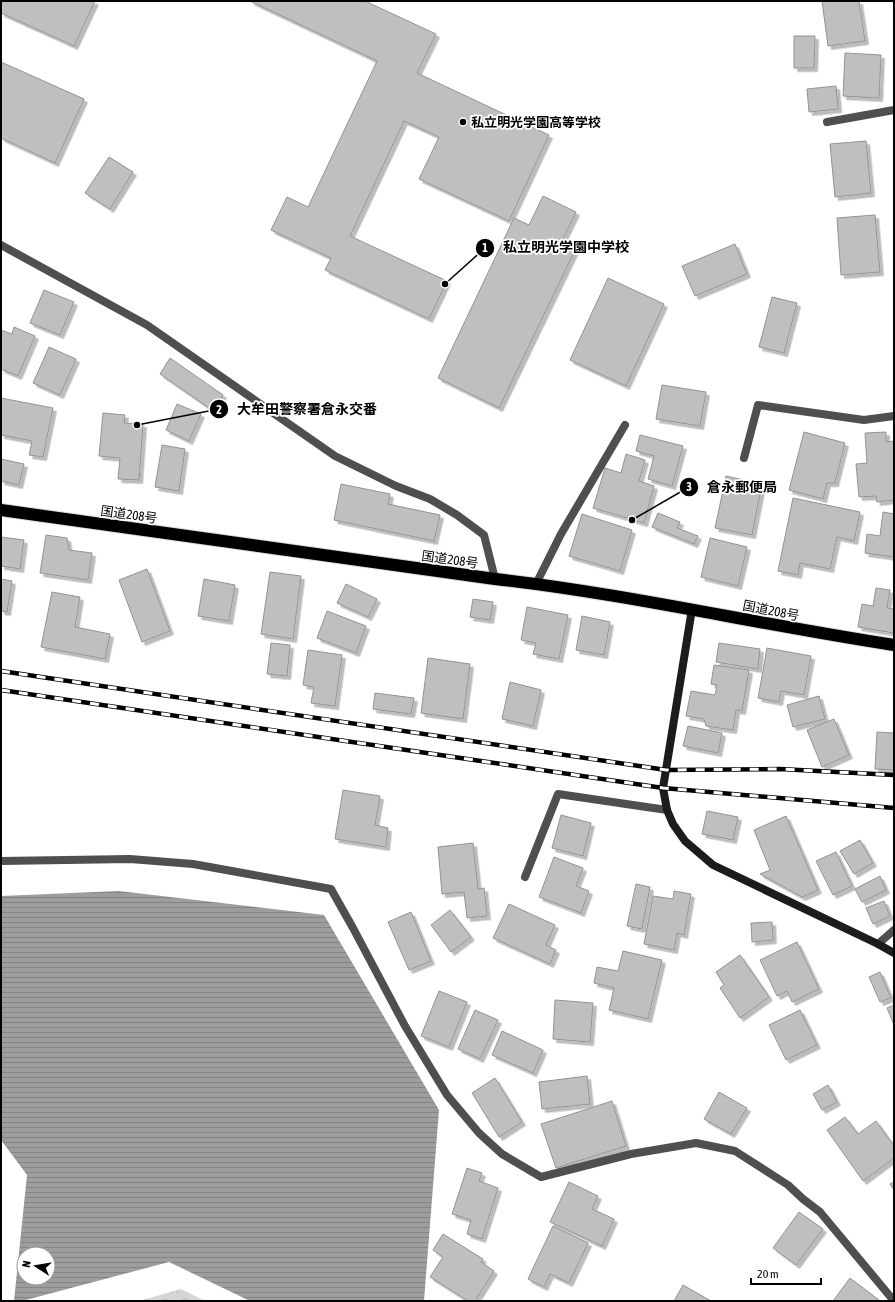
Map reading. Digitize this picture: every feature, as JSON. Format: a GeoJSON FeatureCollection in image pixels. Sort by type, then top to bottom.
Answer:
{"type":"FeatureCollection","features":[{"type":"Feature","properties":{"kind":"highway","name":"国道208号"},"geometry":{"type":"LineString","coordinates":[[1,510],[536,584],[692,609],[836,636],[894,645]]}},
{"type":"Feature","properties":{"kind":"street"},"geometry":{"type":"LineString","coordinates":[[827,122],[894,110]]}},
{"type":"Feature","properties":{"kind":"street"},"geometry":{"type":"LineString","coordinates":[[1,245],[147,325],[335,456],[396,486],[430,499],[457,515],[484,535],[495,579]]}},
{"type":"Feature","properties":{"kind":"street"},"geometry":{"type":"LineString","coordinates":[[744,458],[758,405],[864,420],[894,416]]}},
{"type":"Feature","properties":{"kind":"street"},"geometry":{"type":"LineString","coordinates":[[536,584],[561,534],[625,425]]}},
{"type":"Feature","properties":{"kind":"street"},"geometry":{"type":"LineString","coordinates":[[692,609],[663,788],[667,810],[673,824],[685,841],[713,865],[894,953]]}},
{"type":"Feature","properties":{"kind":"street"},"geometry":{"type":"LineString","coordinates":[[525,877],[558,794],[667,810]]}},
{"type":"Feature","properties":{"kind":"street"},"geometry":{"type":"LineString","coordinates":[[1,861],[130,859],[193,864],[330,889],[353,928],[405,1026],[447,1095],[479,1133],[502,1154],[541,1177],[631,1154],[696,1143],[735,1151],[788,1185],[820,1212],[894,1301]]}},
{"type":"Feature","properties":{"kind":"street"},"geometry":{"type":"LineString","coordinates":[[878,944],[894,930]]}},
{"type":"Feature","properties":{"kind":"green space"},"geometry":{"type":"Polygon","coordinates":[[[181,1289],[205,1301],[139,1301],[181,1289]]]}},
{"type":"Feature","properties":{"kind":"shaded area"},"geometry":{"type":"Polygon","coordinates":[[[119,891],[324,915],[439,1110],[424,1301],[250,1301],[169,1262],[22,1301],[14,1301],[16,1282],[16,1286],[56,1286],[56,1246],[20,1246],[27,1175],[1,1140],[1,896],[119,891]]]}},
{"type":"Feature","properties":{"kind":"building"},"geometry":{"type":"Polygon","coordinates":[[[1,1],[95,1],[74,46],[1,13],[1,1]]]}},
{"type":"Feature","properties":{"kind":"building"},"geometry":{"type":"Polygon","coordinates":[[[250,1],[365,1],[436,34],[417,73],[549,135],[509,221],[419,179],[439,137],[404,121],[350,236],[447,281],[429,319],[325,270],[331,258],[271,230],[287,197],[308,207],[377,61],[250,1]]]}},
{"type":"Feature","properties":{"kind":"building"},"geometry":{"type":"Polygon","coordinates":[[[822,1],[859,1],[865,41],[828,46],[822,1]]]}},
{"type":"Feature","properties":{"kind":"building"},"geometry":{"type":"Polygon","coordinates":[[[794,36],[815,36],[814,68],[794,68],[794,36]]]}},
{"type":"Feature","properties":{"kind":"building"},"geometry":{"type":"Polygon","coordinates":[[[845,53],[881,55],[879,98],[843,96],[845,53]]]}},
{"type":"Feature","properties":{"kind":"building"},"geometry":{"type":"Polygon","coordinates":[[[1,62],[84,99],[55,163],[1,138],[1,62]]]}},
{"type":"Feature","properties":{"kind":"building"},"geometry":{"type":"Polygon","coordinates":[[[836,86],[838,109],[809,112],[807,89],[836,86]]]}},
{"type":"Feature","properties":{"kind":"building"},"geometry":{"type":"Polygon","coordinates":[[[866,141],[871,193],[835,197],[830,144],[866,141]]]}},
{"type":"Feature","properties":{"kind":"building"},"geometry":{"type":"Polygon","coordinates":[[[109,157],[133,172],[110,209],[85,193],[109,157]]]}},
{"type":"Feature","properties":{"kind":"building"},"geometry":{"type":"Polygon","coordinates":[[[543,196],[576,212],[563,239],[577,246],[499,408],[438,378],[514,218],[529,225],[543,196]]]}},
{"type":"Feature","properties":{"kind":"building"},"geometry":{"type":"Polygon","coordinates":[[[875,215],[880,272],[841,275],[837,218],[875,215]]]}},
{"type":"Feature","properties":{"kind":"building"},"geometry":{"type":"Polygon","coordinates":[[[735,244],[747,274],[695,296],[682,266],[735,244]]]}},
{"type":"Feature","properties":{"kind":"building"},"geometry":{"type":"Polygon","coordinates":[[[608,278],[664,304],[626,386],[570,360],[608,278]]]}},
{"type":"Feature","properties":{"kind":"building"},"geometry":{"type":"Polygon","coordinates":[[[44,290],[74,302],[60,335],[30,323],[44,290]]]}},
{"type":"Feature","properties":{"kind":"building"},"geometry":{"type":"Polygon","coordinates":[[[772,297],[797,303],[784,353],[759,347],[772,297]]]}},
{"type":"Feature","properties":{"kind":"building"},"geometry":{"type":"Polygon","coordinates":[[[14,327],[35,336],[18,376],[1,369],[1,330],[12,334],[14,327]]]}},
{"type":"Feature","properties":{"kind":"building"},"geometry":{"type":"Polygon","coordinates":[[[49,347],[76,359],[60,395],[33,383],[49,347]]]}},
{"type":"Feature","properties":{"kind":"building"},"geometry":{"type":"Polygon","coordinates":[[[170,358],[223,395],[212,410],[160,374],[170,358]]]}},
{"type":"Feature","properties":{"kind":"building"},"geometry":{"type":"Polygon","coordinates":[[[662,385],[706,392],[700,426],[656,419],[662,385]]]}},
{"type":"Feature","properties":{"kind":"building"},"geometry":{"type":"Polygon","coordinates":[[[1,398],[53,408],[43,457],[29,455],[32,441],[1,435],[1,398]]]}},
{"type":"Feature","properties":{"kind":"building"},"geometry":{"type":"Polygon","coordinates":[[[177,404],[201,414],[189,441],[166,430],[177,404]]]}},
{"type":"Feature","properties":{"kind":"building"},"geometry":{"type":"Polygon","coordinates":[[[103,413],[125,415],[124,423],[143,424],[139,480],[118,479],[120,458],[99,456],[103,413]]]}},
{"type":"Feature","properties":{"kind":"building"},"geometry":{"type":"Polygon","coordinates":[[[804,432],[845,443],[835,483],[827,483],[823,499],[789,490],[804,432]]]}},
{"type":"Feature","properties":{"kind":"building"},"geometry":{"type":"Polygon","coordinates":[[[886,432],[886,442],[894,441],[894,500],[877,502],[876,496],[859,497],[856,464],[867,463],[865,433],[886,432]]]}},
{"type":"Feature","properties":{"kind":"building"},"geometry":{"type":"Polygon","coordinates":[[[640,435],[683,446],[672,486],[648,479],[654,456],[636,451],[640,435]]]}},
{"type":"Feature","properties":{"kind":"building"},"geometry":{"type":"Polygon","coordinates":[[[162,445],[185,449],[179,491],[155,487],[162,445]]]}},
{"type":"Feature","properties":{"kind":"building"},"geometry":{"type":"Polygon","coordinates":[[[626,454],[645,460],[639,481],[654,486],[644,523],[593,508],[605,468],[621,473],[626,454]]]}},
{"type":"Feature","properties":{"kind":"building"},"geometry":{"type":"Polygon","coordinates":[[[1,459],[24,464],[19,485],[1,481],[1,459]]]}},
{"type":"Feature","properties":{"kind":"building"},"geometry":{"type":"Polygon","coordinates":[[[726,476],[762,484],[752,535],[715,528],[726,476]]]}},
{"type":"Feature","properties":{"kind":"building"},"geometry":{"type":"Polygon","coordinates":[[[341,484],[390,494],[388,504],[440,515],[434,541],[334,520],[341,484]]]}},
{"type":"Feature","properties":{"kind":"building"},"geometry":{"type":"Polygon","coordinates":[[[793,498],[860,512],[854,541],[837,537],[830,569],[800,563],[798,575],[778,571],[793,498]]]}},
{"type":"Feature","properties":{"kind":"building"},"geometry":{"type":"Polygon","coordinates":[[[883,512],[894,514],[894,557],[865,553],[867,534],[880,536],[883,512]]]}},
{"type":"Feature","properties":{"kind":"building"},"geometry":{"type":"Polygon","coordinates":[[[658,513],[680,522],[677,528],[698,536],[694,544],[652,527],[658,513]]]}},
{"type":"Feature","properties":{"kind":"building"},"geometry":{"type":"Polygon","coordinates":[[[582,514],[632,530],[620,571],[569,556],[582,514]]]}},
{"type":"Feature","properties":{"kind":"building"},"geometry":{"type":"Polygon","coordinates":[[[46,535],[67,538],[69,550],[92,553],[88,580],[40,573],[46,535]]]}},
{"type":"Feature","properties":{"kind":"building"},"geometry":{"type":"Polygon","coordinates":[[[1,537],[24,540],[20,569],[1,566],[1,537]]]}},
{"type":"Feature","properties":{"kind":"building"},"geometry":{"type":"Polygon","coordinates":[[[710,538],[747,547],[738,586],[701,577],[710,538]]]}},
{"type":"Feature","properties":{"kind":"building"},"geometry":{"type":"Polygon","coordinates":[[[147,569],[170,631],[142,642],[119,580],[147,569]]]}},
{"type":"Feature","properties":{"kind":"building"},"geometry":{"type":"Polygon","coordinates":[[[270,572],[301,576],[293,639],[261,634],[270,572]]]}},
{"type":"Feature","properties":{"kind":"building"},"geometry":{"type":"Polygon","coordinates":[[[1,579],[12,581],[7,612],[1,611],[1,579]]]}},
{"type":"Feature","properties":{"kind":"building"},"geometry":{"type":"Polygon","coordinates":[[[204,579],[235,585],[229,621],[198,616],[204,579]]]}},
{"type":"Feature","properties":{"kind":"building"},"geometry":{"type":"Polygon","coordinates":[[[346,584],[377,599],[368,617],[337,603],[346,584]]]}},
{"type":"Feature","properties":{"kind":"building"},"geometry":{"type":"Polygon","coordinates":[[[876,588],[890,590],[887,608],[894,609],[894,633],[858,627],[862,604],[873,606],[876,588]]]}},
{"type":"Feature","properties":{"kind":"building"},"geometry":{"type":"Polygon","coordinates":[[[52,592],[80,597],[75,627],[110,634],[105,659],[41,647],[52,592]]]}},
{"type":"Feature","properties":{"kind":"building"},"geometry":{"type":"Polygon","coordinates":[[[473,599],[493,602],[490,620],[470,617],[473,599]]]}},
{"type":"Feature","properties":{"kind":"building"},"geometry":{"type":"Polygon","coordinates":[[[527,607],[568,615],[559,659],[533,654],[536,643],[521,640],[527,607]]]}},
{"type":"Feature","properties":{"kind":"building"},"geometry":{"type":"Polygon","coordinates":[[[327,611],[366,626],[356,653],[317,638],[327,611]]]}},
{"type":"Feature","properties":{"kind":"building"},"geometry":{"type":"Polygon","coordinates":[[[582,616],[610,622],[604,655],[576,650],[582,616]]]}},
{"type":"Feature","properties":{"kind":"building"},"geometry":{"type":"Polygon","coordinates":[[[271,643],[290,645],[287,676],[267,674],[271,643]]]}},
{"type":"Feature","properties":{"kind":"building"},"geometry":{"type":"Polygon","coordinates":[[[719,643],[760,649],[758,669],[716,662],[719,643]]]}},
{"type":"Feature","properties":{"kind":"building"},"geometry":{"type":"Polygon","coordinates":[[[767,648],[811,656],[804,695],[781,691],[779,702],[758,698],[767,648]]]}},
{"type":"Feature","properties":{"kind":"building"},"geometry":{"type":"Polygon","coordinates":[[[308,650],[342,655],[335,706],[311,703],[314,687],[303,685],[308,650]]]}},
{"type":"Feature","properties":{"kind":"building"},"geometry":{"type":"Polygon","coordinates":[[[428,658],[470,664],[463,719],[421,713],[428,658]]]}},
{"type":"Feature","properties":{"kind":"building"},"geometry":{"type":"Polygon","coordinates":[[[714,665],[749,670],[742,711],[736,710],[733,730],[706,726],[704,719],[686,716],[691,691],[715,695],[717,685],[711,684],[714,665]]]}},
{"type":"Feature","properties":{"kind":"building"},"geometry":{"type":"Polygon","coordinates":[[[510,682],[541,690],[533,726],[502,719],[510,682]]]}},
{"type":"Feature","properties":{"kind":"building"},"geometry":{"type":"Polygon","coordinates":[[[375,693],[414,698],[411,714],[373,709],[375,693]]]}},
{"type":"Feature","properties":{"kind":"building"},"geometry":{"type":"Polygon","coordinates":[[[819,696],[825,719],[793,727],[787,705],[819,696]]]}},
{"type":"Feature","properties":{"kind":"building"},"geometry":{"type":"Polygon","coordinates":[[[834,719],[849,755],[822,767],[807,730],[834,719]]]}},
{"type":"Feature","properties":{"kind":"building"},"geometry":{"type":"Polygon","coordinates":[[[688,726],[722,733],[718,753],[683,746],[688,726]]]}},
{"type":"Feature","properties":{"kind":"building"},"geometry":{"type":"Polygon","coordinates":[[[877,732],[894,733],[894,770],[875,769],[877,732]]]}},
{"type":"Feature","properties":{"kind":"building"},"geometry":{"type":"Polygon","coordinates":[[[343,790],[380,796],[375,825],[388,828],[386,847],[335,839],[343,790]]]}},
{"type":"Feature","properties":{"kind":"building"},"geometry":{"type":"Polygon","coordinates":[[[707,811],[738,817],[733,840],[702,834],[707,811]]]}},
{"type":"Feature","properties":{"kind":"building"},"geometry":{"type":"Polygon","coordinates":[[[561,815],[591,823],[583,856],[552,848],[561,815]]]}},
{"type":"Feature","properties":{"kind":"building"},"geometry":{"type":"Polygon","coordinates":[[[786,816],[818,890],[802,897],[760,874],[770,870],[754,830],[786,816]]]}},
{"type":"Feature","properties":{"kind":"building"},"geometry":{"type":"Polygon","coordinates":[[[860,840],[873,863],[854,874],[840,851],[860,840]]]}},
{"type":"Feature","properties":{"kind":"building"},"geometry":{"type":"Polygon","coordinates":[[[473,843],[478,889],[484,888],[487,916],[467,918],[464,892],[442,894],[438,847],[473,843]]]}},
{"type":"Feature","properties":{"kind":"building"},"geometry":{"type":"Polygon","coordinates":[[[836,852],[852,886],[833,895],[816,861],[836,852]]]}},
{"type":"Feature","properties":{"kind":"building"},"geometry":{"type":"Polygon","coordinates":[[[554,857],[583,868],[576,886],[589,891],[581,913],[539,897],[554,857]]]}},
{"type":"Feature","properties":{"kind":"building"},"geometry":{"type":"Polygon","coordinates":[[[880,876],[886,890],[862,902],[855,889],[880,876]]]}},
{"type":"Feature","properties":{"kind":"building"},"geometry":{"type":"Polygon","coordinates":[[[636,884],[650,887],[642,929],[627,926],[636,884]]]}},
{"type":"Feature","properties":{"kind":"building"},"geometry":{"type":"Polygon","coordinates":[[[674,891],[691,894],[684,935],[677,933],[674,950],[644,944],[653,896],[673,899],[674,891]]]}},
{"type":"Feature","properties":{"kind":"building"},"geometry":{"type":"Polygon","coordinates":[[[884,901],[890,916],[873,924],[866,908],[884,901]]]}},
{"type":"Feature","properties":{"kind":"building"},"geometry":{"type":"Polygon","coordinates":[[[509,904],[555,925],[546,945],[556,950],[550,964],[493,938],[509,904]]]}},
{"type":"Feature","properties":{"kind":"building"},"geometry":{"type":"Polygon","coordinates":[[[450,910],[471,937],[451,952],[431,925],[450,910]]]}},
{"type":"Feature","properties":{"kind":"building"},"geometry":{"type":"Polygon","coordinates":[[[411,912],[431,961],[409,970],[388,922],[411,912]]]}},
{"type":"Feature","properties":{"kind":"building"},"geometry":{"type":"Polygon","coordinates":[[[772,922],[773,940],[752,942],[751,923],[772,922]]]}},
{"type":"Feature","properties":{"kind":"building"},"geometry":{"type":"Polygon","coordinates":[[[797,942],[819,989],[792,1002],[787,991],[777,996],[760,960],[797,942]]]}},
{"type":"Feature","properties":{"kind":"building"},"geometry":{"type":"Polygon","coordinates":[[[623,951],[662,960],[648,1019],[609,1010],[614,988],[594,983],[597,967],[618,971],[623,951]]]}},
{"type":"Feature","properties":{"kind":"building"},"geometry":{"type":"Polygon","coordinates":[[[740,955],[769,997],[740,1018],[720,988],[724,985],[716,972],[740,955]]]}},
{"type":"Feature","properties":{"kind":"building"},"geometry":{"type":"Polygon","coordinates":[[[880,972],[891,998],[880,1002],[869,977],[880,972]]]}},
{"type":"Feature","properties":{"kind":"building"},"geometry":{"type":"Polygon","coordinates":[[[439,991],[467,1002],[449,1047],[421,1036],[439,991]]]}},
{"type":"Feature","properties":{"kind":"building"},"geometry":{"type":"Polygon","coordinates":[[[555,1000],[593,1003],[590,1042],[553,1039],[555,1000]]]}},
{"type":"Feature","properties":{"kind":"building"},"geometry":{"type":"Polygon","coordinates":[[[894,1005],[894,1025],[887,1008],[894,1005]]]}},
{"type":"Feature","properties":{"kind":"building"},"geometry":{"type":"Polygon","coordinates":[[[475,1010],[498,1020],[480,1059],[458,1049],[475,1010]]]}},
{"type":"Feature","properties":{"kind":"building"},"geometry":{"type":"Polygon","coordinates":[[[800,1010],[817,1045],[786,1060],[769,1025],[800,1010]]]}},
{"type":"Feature","properties":{"kind":"building"},"geometry":{"type":"Polygon","coordinates":[[[502,1031],[543,1050],[533,1073],[492,1055],[502,1031]]]}},
{"type":"Feature","properties":{"kind":"building"},"geometry":{"type":"Polygon","coordinates":[[[587,1076],[590,1104],[542,1109],[539,1082],[587,1076]]]}},
{"type":"Feature","properties":{"kind":"building"},"geometry":{"type":"Polygon","coordinates":[[[495,1078],[522,1122],[499,1137],[472,1093],[495,1078]]]}},
{"type":"Feature","properties":{"kind":"building"},"geometry":{"type":"Polygon","coordinates":[[[828,1085],[837,1102],[822,1110],[813,1094],[828,1085]]]}},
{"type":"Feature","properties":{"kind":"building"},"geometry":{"type":"Polygon","coordinates":[[[719,1092],[747,1108],[731,1134],[704,1119],[719,1092]]]}},
{"type":"Feature","properties":{"kind":"building"},"geometry":{"type":"Polygon","coordinates":[[[612,1101],[626,1146],[556,1168],[541,1124],[612,1101]]]}},
{"type":"Feature","properties":{"kind":"building"},"geometry":{"type":"Polygon","coordinates":[[[845,1117],[858,1134],[876,1121],[894,1146],[894,1158],[863,1181],[827,1130],[845,1117]]]}},
{"type":"Feature","properties":{"kind":"building"},"geometry":{"type":"Polygon","coordinates":[[[467,1168],[482,1173],[479,1181],[498,1188],[482,1239],[467,1234],[471,1220],[452,1214],[467,1168]]]}},
{"type":"Feature","properties":{"kind":"building"},"geometry":{"type":"Polygon","coordinates":[[[569,1182],[598,1196],[592,1209],[614,1219],[602,1246],[550,1222],[569,1182]]]}},
{"type":"Feature","properties":{"kind":"building"},"geometry":{"type":"Polygon","coordinates":[[[894,1182],[894,1190],[890,1184],[894,1182]]]}},
{"type":"Feature","properties":{"kind":"building"},"geometry":{"type":"Polygon","coordinates":[[[799,1212],[823,1229],[796,1265],[773,1248],[799,1212]]]}},
{"type":"Feature","properties":{"kind":"building"},"geometry":{"type":"Polygon","coordinates":[[[553,1226],[588,1243],[569,1283],[550,1274],[544,1287],[528,1279],[553,1226]]]}},
{"type":"Feature","properties":{"kind":"building"},"geometry":{"type":"Polygon","coordinates":[[[443,1234],[483,1259],[481,1262],[494,1271],[475,1301],[468,1301],[430,1277],[443,1257],[433,1250],[443,1234]]]}},
{"type":"Feature","properties":{"kind":"building"},"geometry":{"type":"Polygon","coordinates":[[[850,1278],[879,1300],[833,1301],[850,1278]]]}},
{"type":"Feature","properties":{"kind":"building"},"geometry":{"type":"Polygon","coordinates":[[[683,1285],[711,1301],[674,1301],[683,1285]]]}},
{"type":"Feature","properties":{"kind":"railway"},"geometry":{"type":"LineString","coordinates":[[1,671],[666,770],[780,769],[894,775]]}},
{"type":"Feature","properties":{"kind":"railway"},"geometry":{"type":"LineString","coordinates":[[1,690],[663,788],[894,808]]}},
{"type":"Feature","properties":{"kind":"place","name":"私立明光学園高等学校"},"geometry":{"type":"Point","coordinates":[463,122]}},
{"type":"Feature","properties":{"kind":"place","name":"私立明光学園中学校"},"geometry":{"type":"Point","coordinates":[445,284]}},
{"type":"Feature","properties":{"kind":"place","name":"大牟田警察署倉永交番"},"geometry":{"type":"Point","coordinates":[137,425]}},
{"type":"Feature","properties":{"kind":"place","name":"倉永郵便局"},"geometry":{"type":"Point","coordinates":[632,520]}}]}
